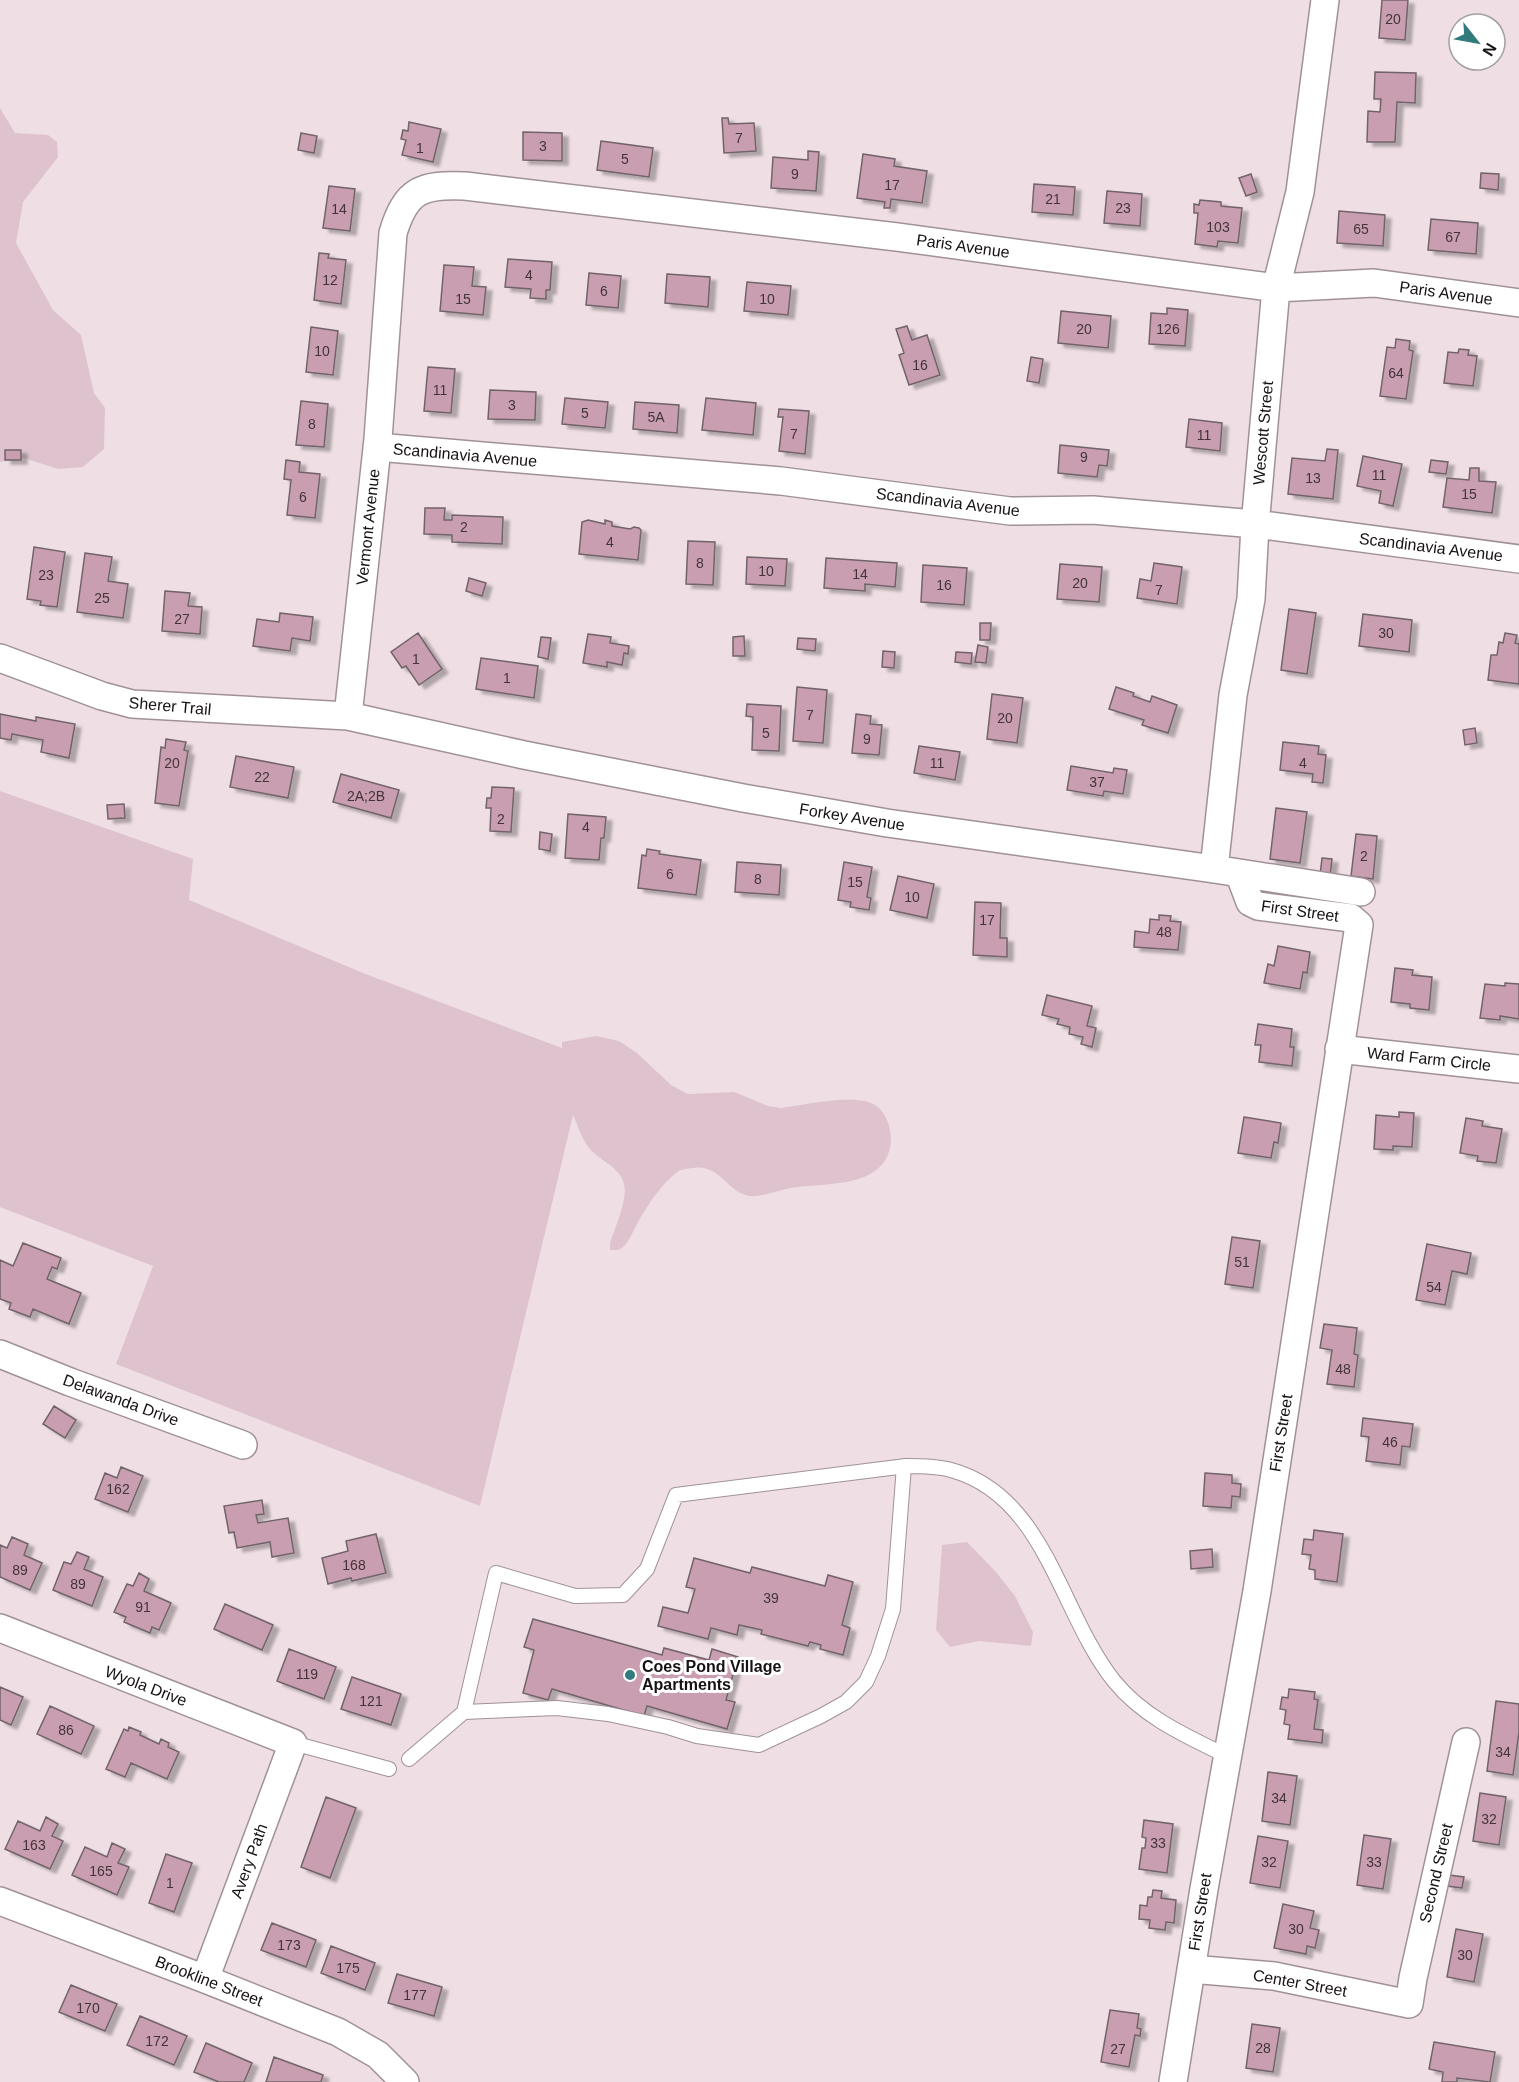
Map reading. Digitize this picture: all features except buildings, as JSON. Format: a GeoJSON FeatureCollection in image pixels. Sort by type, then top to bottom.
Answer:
{"type":"FeatureCollection","features":[{"type":"Feature","properties":{"kind":"street","name":"Wescott Street"},"geometry":{"type":"LineString","coordinates":[[1226,871],[1233,695],[1251,599],[1255,524],[1276,288],[1300,192],[1325,0]]}},
{"type":"Feature","properties":{"kind":"street","name":"Paris Avenue"},"geometry":{"type":"LineString","coordinates":[[411,199],[426,188],[465,186],[897,237],[1276,288],[1374,283],[1519,303]]}},
{"type":"Feature","properties":{"kind":"street","name":"Vermont Avenue"},"geometry":{"type":"LineString","coordinates":[[348,716],[377,447],[393,233],[402,208],[411,199]]}},
{"type":"Feature","properties":{"kind":"street","name":"Scandinavia Avenue"},"geometry":{"type":"LineString","coordinates":[[377,447],[781,481],[1010,512],[1093,510],[1255,524],[1519,559]]}},
{"type":"Feature","properties":{"kind":"street","name":"Sherer Trail"},"geometry":{"type":"LineString","coordinates":[[0,658],[102,696],[132,704],[348,716]]}},
{"type":"Feature","properties":{"kind":"street","name":"Forkey Avenue"},"geometry":{"type":"LineString","coordinates":[[348,716],[524,755],[743,798],[888,823],[1360,892]]}},
{"type":"Feature","properties":{"kind":"street","name":"First Street"},"geometry":{"type":"LineString","coordinates":[[1173,2082],[1257,1591],[1359,925],[1352,918],[1258,906],[1250,902],[1226,871]]}},
{"type":"Feature","properties":{"kind":"street","name":"Ward Farm Circle"},"geometry":{"type":"LineString","coordinates":[[1339,1049],[1519,1069]]}},
{"type":"Feature","properties":{"kind":"street","name":"Delawanda Drive"},"geometry":{"type":"LineString","coordinates":[[0,1354],[243,1445]]}},
{"type":"Feature","properties":{"kind":"street","name":"Wyola Drive"},"geometry":{"type":"LineString","coordinates":[[0,1628],[293,1743]]}},
{"type":"Feature","properties":{"kind":"street","name":"Avery Path"},"geometry":{"type":"LineString","coordinates":[[205,1979],[293,1743]]}},
{"type":"Feature","properties":{"kind":"street","name":"Second Street"},"geometry":{"type":"LineString","coordinates":[[1409,2004],[1466,1743]]}},
{"type":"Feature","properties":{"kind":"street","name":"Brookline Street"},"geometry":{"type":"LineString","coordinates":[[0,1901],[338,2032],[378,2055],[405,2082]]}},
{"type":"Feature","properties":{"kind":"street","name":"Center Street"},"geometry":{"type":"LineString","coordinates":[[1191,1969],[1274,1976],[1409,2004]]}},
{"type":"Feature","properties":{"kind":"lane"},"geometry":{"type":"LineString","coordinates":[[464,1712],[557,1708],[608,1714],[697,1736],[759,1745],[821,1716],[846,1702],[866,1682],[878,1656],[893,1609],[897,1568],[897,1528],[904,1466]]}},
{"type":"Feature","properties":{"kind":"lane"},"geometry":{"type":"LineString","coordinates":[[409,1759],[464,1712],[496,1573],[575,1596],[622,1595],[646,1569],[676,1495],[904,1466],[936,1467],[963,1474],[987,1487],[1015,1508],[1038,1542],[1085,1638],[1115,1683],[1132,1699],[1170,1727],[1227,1756]]}},
{"type":"Feature","properties":{"kind":"lane"},"geometry":{"type":"LineString","coordinates":[[293,1743],[389,1769]]}},
{"type":"Feature","properties":{"kind":"shaded area"},"geometry":{"type":"Polygon","coordinates":[[[0,108],[15,133],[48,135],[57,142],[58,157],[23,202],[16,243],[53,310],[81,335],[94,393],[105,408],[104,449],[83,467],[58,469],[24,458],[0,462],[0,108]]]}},
{"type":"Feature","properties":{"kind":"shaded area"},"geometry":{"type":"Polygon","coordinates":[[[0,791],[193,859],[189,900],[363,973],[562,1048],[562,1042],[596,1036],[619,1041],[637,1053],[671,1085],[688,1094],[734,1092],[768,1106],[781,1108],[843,1100],[856,1100],[875,1105],[885,1116],[890,1130],[891,1140],[887,1156],[879,1168],[867,1176],[756,1196],[743,1194],[710,1170],[692,1168],[679,1171],[655,1195],[625,1245],[618,1250],[610,1250],[610,1243],[623,1205],[624,1184],[619,1173],[589,1148],[573,1115],[480,1506],[116,1364],[153,1266],[0,1207],[0,791]]]}},
{"type":"Feature","properties":{"kind":"shaded area"},"geometry":{"type":"Polygon","coordinates":[[[967,1542],[1015,1596],[1033,1632],[1031,1646],[979,1641],[950,1647],[936,1630],[942,1545],[967,1542]]]}},
{"type":"Feature","properties":{"kind":"place","name":"Coes Pond Village Apartments"},"geometry":{"type":"Point","coordinates":[630,1675]}}]}
